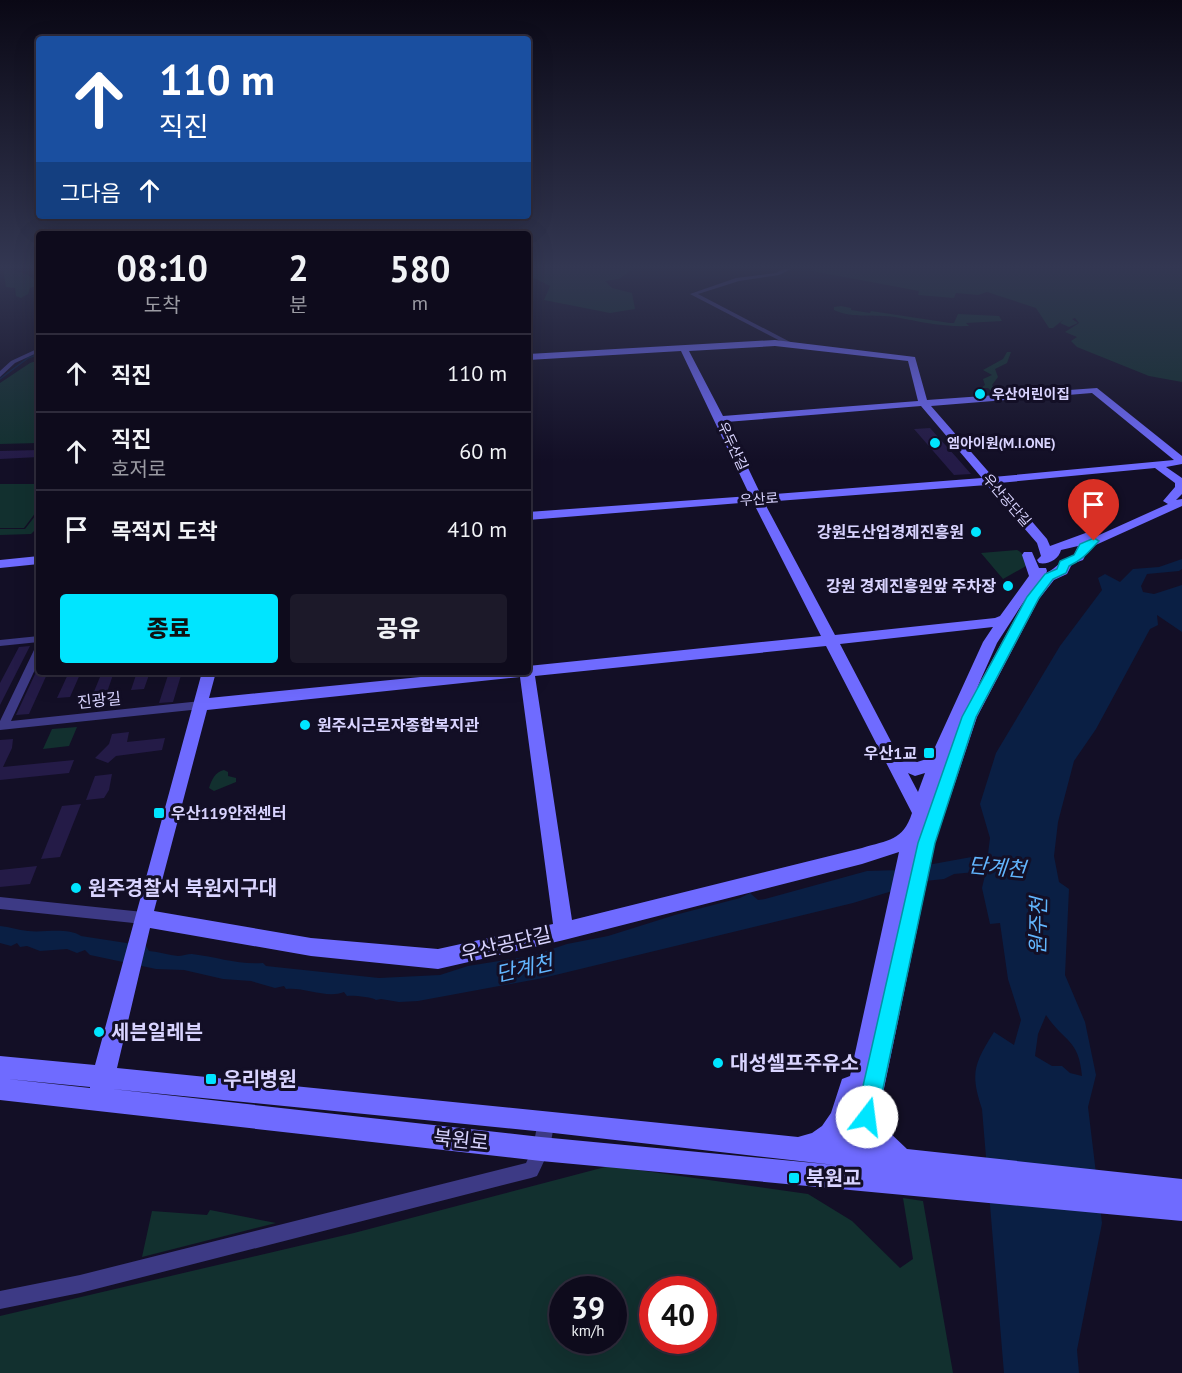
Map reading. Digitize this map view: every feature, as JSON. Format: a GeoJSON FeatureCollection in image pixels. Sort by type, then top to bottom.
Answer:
{"type":"FeatureCollection","features":[{"type":"Feature","properties":{"kind":"street"},"geometry":{"type":"LineString","coordinates":[[769,333],[792,345]]}},
{"type":"Feature","properties":{"kind":"street","name":"우산공단길"},"geometry":{"type":"LineString","coordinates":[[531,357],[760,343],[912,359],[923,403],[1043,542]]}},
{"type":"Feature","properties":{"kind":"street","name":"우두산길"},"geometry":{"type":"LineString","coordinates":[[684,349],[830,641],[920,812]]}},
{"type":"Feature","properties":{"kind":"street"},"geometry":{"type":"LineString","coordinates":[[0,375],[13,362],[36,351]]}},
{"type":"Feature","properties":{"kind":"street"},"geometry":{"type":"LineString","coordinates":[[720,419],[1094,390],[1178,464]]}},
{"type":"Feature","properties":{"kind":"street","name":"우산로"},"geometry":{"type":"LineString","coordinates":[[531,516],[1155,468],[1178,464]]}},
{"type":"Feature","properties":{"kind":"street"},"geometry":{"type":"LineString","coordinates":[[1155,468],[1180,482],[1181,488],[1176,501]]}},
{"type":"Feature","properties":{"kind":"street"},"geometry":{"type":"LineString","coordinates":[[1041,566],[1054,554],[1069,548],[1084,546],[1176,501],[1182,495]]}},
{"type":"Feature","properties":{"kind":"street"},"geometry":{"type":"LineString","coordinates":[[901,920],[903,868],[920,837],[920,812],[1001,632],[1034,597],[1041,566],[1043,542],[1069,548],[1079,557],[1064,564],[1062,571],[1041,566]]}},
{"type":"Feature","properties":{"kind":"street"},"geometry":{"type":"LineString","coordinates":[[0,564],[36,560]]}},
{"type":"Feature","properties":{"kind":"street"},"geometry":{"type":"LineString","coordinates":[[531,672],[997,622],[1001,632],[969,717],[937,776],[920,837],[871,1070],[867,1117],[858,1167]]}},
{"type":"Feature","properties":{"kind":"street"},"geometry":{"type":"LineString","coordinates":[[970,626],[985,632],[1001,632]]}},
{"type":"Feature","properties":{"kind":"street"},"geometry":{"type":"LineString","coordinates":[[0,643],[36,639]]}},
{"type":"Feature","properties":{"kind":"street"},"geometry":{"type":"LineString","coordinates":[[2,726],[36,656]]}},
{"type":"Feature","properties":{"kind":"street"},"geometry":{"type":"LineString","coordinates":[[98,1099],[208,675]]}},
{"type":"Feature","properties":{"kind":"street"},"geometry":{"type":"LineString","coordinates":[[201,705],[497,675]]}},
{"type":"Feature","properties":{"kind":"street"},"geometry":{"type":"LineString","coordinates":[[527,675],[564,931]]}},
{"type":"Feature","properties":{"kind":"street","name":"진광길"},"geometry":{"type":"LineString","coordinates":[[2,726],[201,705]]}},
{"type":"Feature","properties":{"kind":"street"},"geometry":{"type":"LineString","coordinates":[[890,754],[905,770],[916,776],[937,776]]}},
{"type":"Feature","properties":{"kind":"street","name":"우산공단길"},"geometry":{"type":"LineString","coordinates":[[142,925],[310,947],[438,959],[564,931],[862,856],[920,837]]}},
{"type":"Feature","properties":{"kind":"street"},"geometry":{"type":"LineString","coordinates":[[862,856],[884,856],[903,868]]}},
{"type":"Feature","properties":{"kind":"street"},"geometry":{"type":"LineString","coordinates":[[0,903],[142,925]]}},
{"type":"Feature","properties":{"kind":"street","name":"북원로"},"geometry":{"type":"LineString","coordinates":[[0,1067],[545,1121],[790,1149],[858,1167]]}},
{"type":"Feature","properties":{"kind":"street"},"geometry":{"type":"LineString","coordinates":[[790,1149],[811,1146],[832,1133],[839,1125],[852,1082],[871,1070]]}},
{"type":"Feature","properties":{"kind":"street"},"geometry":{"type":"LineString","coordinates":[[871,1070],[873,1122],[877,1136],[889,1151],[914,1169],[1182,1209]]}},
{"type":"Feature","properties":{"kind":"street","name":"북원로"},"geometry":{"type":"LineString","coordinates":[[0,1089],[541,1149],[914,1169]]}},
{"type":"Feature","properties":{"kind":"street"},"geometry":{"type":"LineString","coordinates":[[0,1300],[80,1284],[531,1170],[541,1149],[545,1121]]}},
{"type":"Feature","properties":{"kind":"street"},"geometry":{"type":"LineString","coordinates":[[914,1169],[1182,1191]]}},
{"type":"Feature","properties":{"kind":"green space"},"geometry":{"type":"Polygon","coordinates":[[[1068,333],[1182,333],[1182,382],[1149,376],[1077,347],[1071,341],[1077,337],[1068,333]]]}},
{"type":"Feature","properties":{"kind":"green space"},"geometry":{"type":"Polygon","coordinates":[[[1007,352],[1011,352],[1007,363],[995,369],[998,377],[992,385],[1004,396],[997,396],[988,388],[981,388],[985,385],[983,379],[992,375],[983,370],[1003,359],[1007,352]]]}},
{"type":"Feature","properties":{"kind":"green space"},"geometry":{"type":"Polygon","coordinates":[[[36,361],[36,443],[0,444],[0,383],[36,361]]]}},
{"type":"Feature","properties":{"kind":"green space"},"geometry":{"type":"Polygon","coordinates":[[[0,484],[36,484],[36,512],[24,528],[0,528],[0,484]]]}},
{"type":"Feature","properties":{"kind":"green space"},"geometry":{"type":"Polygon","coordinates":[[[36,515],[36,529],[31,534],[0,535],[0,529],[25,529],[36,515]]]}},
{"type":"Feature","properties":{"kind":"green space"},"geometry":{"type":"Polygon","coordinates":[[[1017,550],[1024,557],[1026,566],[1003,579],[981,553],[1017,550]]]}},
{"type":"Feature","properties":{"kind":"green space"},"geometry":{"type":"Polygon","coordinates":[[[77,727],[69,746],[43,749],[52,729],[77,727]]]}},
{"type":"Feature","properties":{"kind":"green space"},"geometry":{"type":"Polygon","coordinates":[[[224,770],[228,772],[228,776],[236,778],[236,782],[214,791],[209,788],[214,776],[224,770]]]}},
{"type":"Feature","properties":{"kind":"green space"},"geometry":{"type":"Polygon","coordinates":[[[609,1166],[808,1194],[852,1221],[900,1268],[913,1259],[903,1198],[923,1201],[953,1373],[0,1373],[0,1316],[354,1233],[609,1166]]]}},
{"type":"Feature","properties":{"kind":"green space"},"geometry":{"type":"Polygon","coordinates":[[[210,1210],[276,1223],[142,1257],[152,1211],[207,1215],[210,1210]]]}},
{"type":"Feature","properties":{"kind":"water"},"geometry":{"type":"Polygon","coordinates":[[[1182,559],[1182,569],[1179,571],[1147,574],[1141,586],[1143,592],[1154,594],[1182,585],[1182,632],[1157,615],[1158,625],[1150,629],[1096,729],[1074,761],[1058,822],[1054,856],[1059,882],[1069,889],[1065,975],[1085,1022],[1096,1075],[1088,1107],[1102,1223],[1077,1350],[1079,1373],[1004,1373],[982,1109],[975,1077],[978,1061],[994,1032],[1014,1045],[1021,1020],[1008,979],[1000,923],[990,924],[982,888],[986,871],[954,874],[944,879],[925,881],[853,903],[543,978],[418,1001],[376,1000],[362,996],[347,996],[344,992],[323,994],[286,989],[284,986],[275,988],[251,981],[223,979],[184,970],[156,969],[90,955],[85,950],[77,953],[67,949],[40,951],[27,946],[20,947],[17,943],[11,946],[0,943],[0,926],[28,931],[69,932],[146,946],[149,951],[171,955],[192,954],[237,962],[263,963],[266,966],[379,978],[440,975],[468,966],[531,956],[567,944],[608,936],[740,898],[750,893],[758,900],[765,899],[867,871],[900,870],[988,854],[990,838],[980,804],[996,753],[1060,646],[1102,590],[1098,578],[1105,574],[1120,582],[1133,569],[1159,567],[1182,559]],[[1046,1015],[1038,1034],[1035,1056],[1052,1066],[1062,1066],[1070,1073],[1082,1076],[1078,1055],[1070,1042],[1046,1015]]]}},
{"type":"Feature","properties":{"kind":"building","name":"엠아이원(M.I.ONE)"},"geometry":{"type":"Polygon","coordinates":[[[930,428],[971,474],[954,475],[914,429],[930,428]]]}},
{"type":"Feature","properties":{"kind":"building"},"geometry":{"type":"Polygon","coordinates":[[[36,450],[36,457],[0,459],[0,451],[36,450]]]}},
{"type":"Feature","properties":{"kind":"building"},"geometry":{"type":"Polygon","coordinates":[[[30,646],[0,705],[0,683],[19,647],[30,646]]]}},
{"type":"Feature","properties":{"kind":"building"},"geometry":{"type":"Polygon","coordinates":[[[36,672],[36,675],[47,675],[29,714],[16,715],[36,672]]]}},
{"type":"Feature","properties":{"kind":"building"},"geometry":{"type":"Polygon","coordinates":[[[68,675],[80,675],[70,697],[57,698],[68,675]]]}},
{"type":"Feature","properties":{"kind":"building"},"geometry":{"type":"Polygon","coordinates":[[[101,675],[113,675],[105,698],[91,699],[101,675]]]}},
{"type":"Feature","properties":{"kind":"building"},"geometry":{"type":"Polygon","coordinates":[[[136,675],[149,675],[144,689],[131,690],[136,675]]]}},
{"type":"Feature","properties":{"kind":"building"},"geometry":{"type":"Polygon","coordinates":[[[168,675],[181,675],[173,702],[159,703],[168,675]]]}},
{"type":"Feature","properties":{"kind":"building"},"geometry":{"type":"Polygon","coordinates":[[[129,732],[127,742],[165,738],[162,750],[116,756],[108,763],[95,758],[109,744],[112,734],[129,732]]]}},
{"type":"Feature","properties":{"kind":"building"},"geometry":{"type":"Polygon","coordinates":[[[13,739],[12,748],[3,767],[74,760],[69,773],[0,780],[0,740],[13,739]]]}},
{"type":"Feature","properties":{"kind":"building"},"geometry":{"type":"Polygon","coordinates":[[[112,774],[109,790],[104,798],[86,800],[95,776],[112,774]]]}},
{"type":"Feature","properties":{"kind":"building"},"geometry":{"type":"Polygon","coordinates":[[[81,804],[60,857],[41,859],[62,806],[81,804]]]}},
{"type":"Feature","properties":{"kind":"building"},"geometry":{"type":"Polygon","coordinates":[[[37,866],[30,884],[0,887],[0,870],[37,866]]]}},
{"type":"Feature","properties":{"kind":"waterway"},"geometry":{"type":"LineString","coordinates":[[0,379],[28,358],[36,355]]}},
{"type":"Feature","properties":{"kind":"place","name":"우산어린이집"},"geometry":{"type":"Point","coordinates":[980,394]}},
{"type":"Feature","properties":{"kind":"place","name":"엠아이원(M.I.ONE)"},"geometry":{"type":"Point","coordinates":[935,443]}},
{"type":"Feature","properties":{"kind":"place","name":"강원도산업경제진흥원"},"geometry":{"type":"Point","coordinates":[976,532]}},
{"type":"Feature","properties":{"kind":"place","name":"강원 경제진흥원앞 주차장"},"geometry":{"type":"Point","coordinates":[1008,586]}},
{"type":"Feature","properties":{"kind":"place","name":"원주시근로자종합복지관"},"geometry":{"type":"Point","coordinates":[305,725]}},
{"type":"Feature","properties":{"kind":"place","name":"우산1교"},"geometry":{"type":"Point","coordinates":[929,753]}},
{"type":"Feature","properties":{"kind":"place","name":"우산119안전센터"},"geometry":{"type":"Point","coordinates":[159,813]}},
{"type":"Feature","properties":{"kind":"place","name":"원주경찰서 북원지구대"},"geometry":{"type":"Point","coordinates":[76,888]}},
{"type":"Feature","properties":{"kind":"place","name":"세븐일레븐"},"geometry":{"type":"Point","coordinates":[99,1032]}},
{"type":"Feature","properties":{"kind":"place","name":"대성셀프주유소"},"geometry":{"type":"Point","coordinates":[718,1063]}},
{"type":"Feature","properties":{"kind":"place","name":"우리병원"},"geometry":{"type":"Point","coordinates":[211,1079]}},
{"type":"Feature","properties":{"kind":"place","name":"북원교"},"geometry":{"type":"Point","coordinates":[794,1178]}},
{"type":"Feature","properties":{"kind":"route"},"geometry":{"type":"LineString","coordinates":[[867,1117],[926,843],[969,717],[1034,597],[1049,577],[1062,571],[1064,564],[1079,557],[1084,546],[1094,541]]}},
{"type":"Feature","properties":{"kind":"water label","name":"단계천"},"geometry":{"type":"Point","coordinates":[997,867]}},
{"type":"Feature","properties":{"kind":"water label","name":"원주천"},"geometry":{"type":"Point","coordinates":[1038,926]}},
{"type":"Feature","properties":{"kind":"water label","name":"단계천"},"geometry":{"type":"Point","coordinates":[524,968]}}]}
